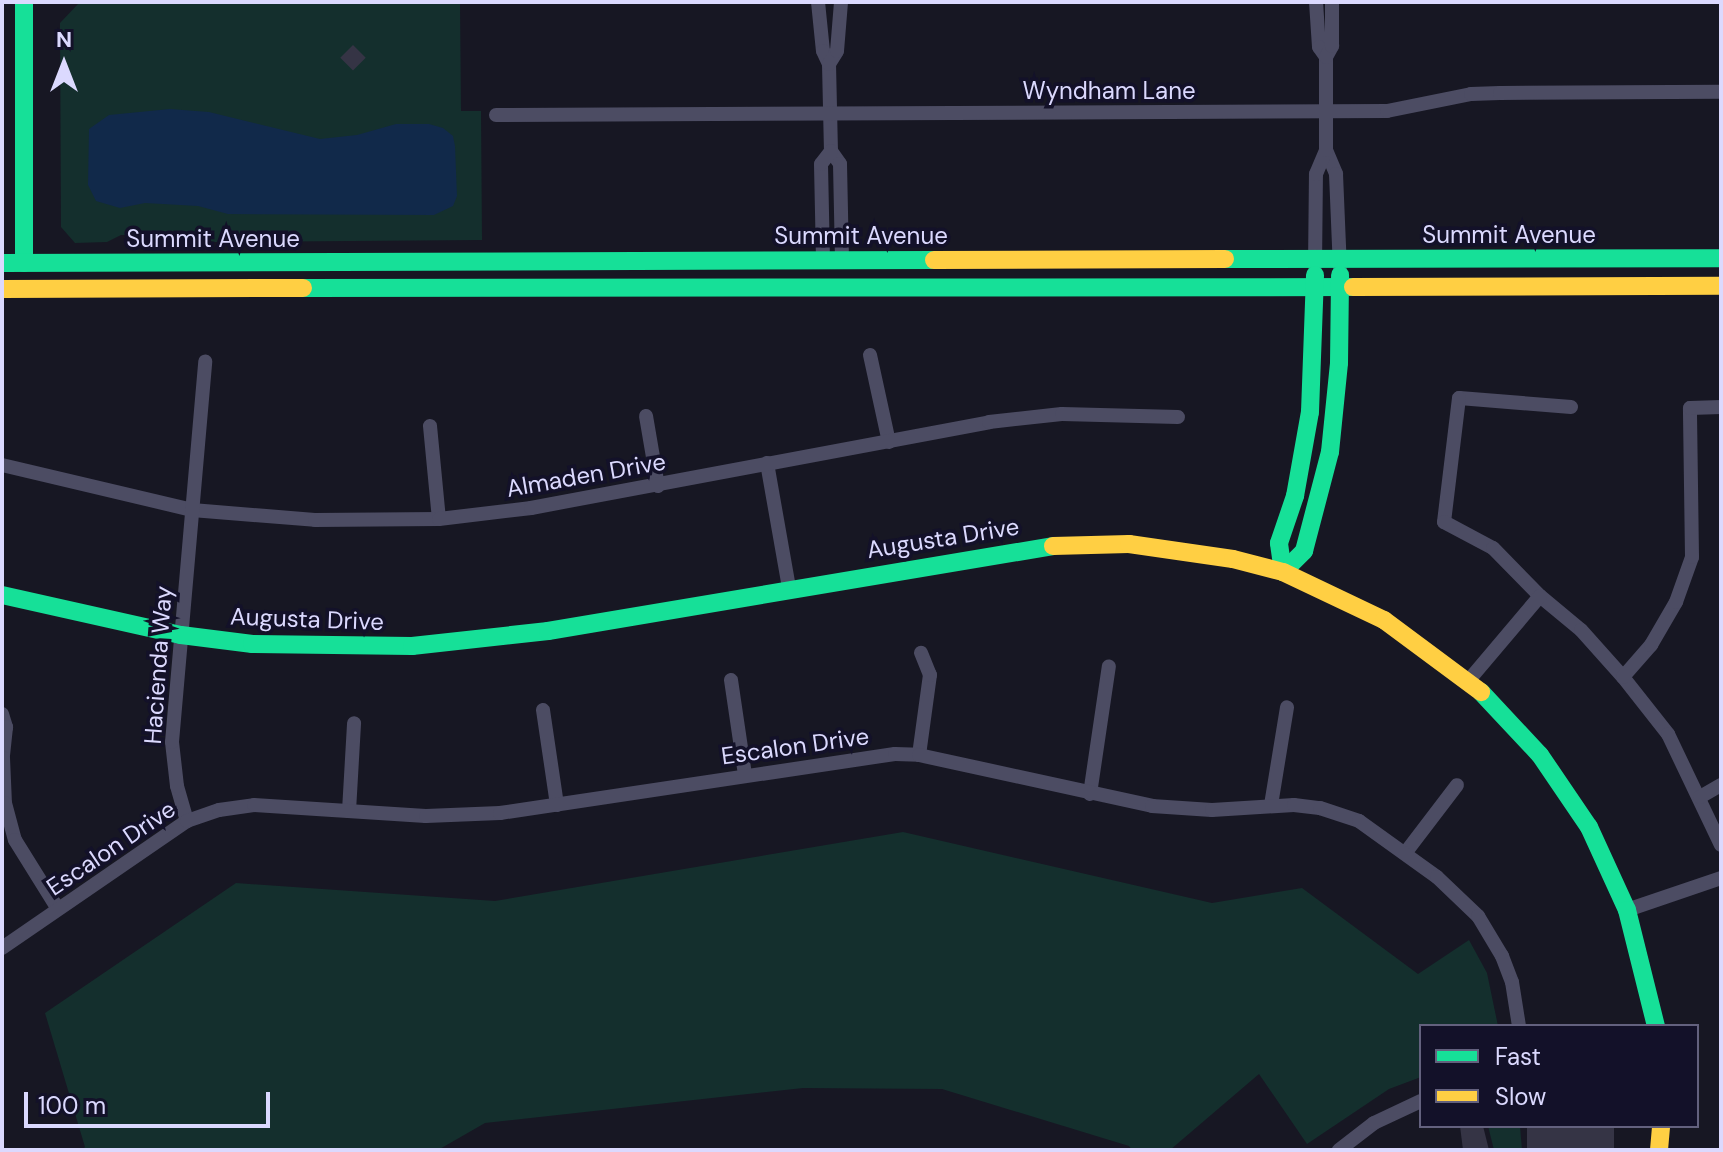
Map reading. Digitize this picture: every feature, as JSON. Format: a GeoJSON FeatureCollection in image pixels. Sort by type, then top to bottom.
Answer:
{"type":"FeatureCollection","features":[{"type":"Feature","properties":{"kind":"main road"},"geometry":{"type":"LineString","coordinates":[[24,2],[24,263]]}},
{"type":"Feature","properties":{"kind":"main road","name":"Summit Avenue"},"geometry":{"type":"LineString","coordinates":[[2,263],[832,260],[1340,273],[1721,258]]}},
{"type":"Feature","properties":{"kind":"main road"},"geometry":{"type":"LineString","coordinates":[[1283,572],[1279,543],[1295,496],[1310,412],[1315,273]]}},
{"type":"Feature","properties":{"kind":"main road","name":"Summit Avenue"},"geometry":{"type":"LineString","coordinates":[[2,289],[1315,273],[1721,286]]}},
{"type":"Feature","properties":{"kind":"main road"},"geometry":{"type":"LineString","coordinates":[[1283,572],[1304,551],[1328,464],[1336,414],[1340,273]]}},
{"type":"Feature","properties":{"kind":"main road","name":"Augusta Drive"},"geometry":{"type":"LineString","coordinates":[[2,595],[181,635],[301,647],[412,646],[548,631],[789,588],[1072,544],[1129,544],[1185,550],[1283,572],[1384,620],[1469,680],[1540,755],[1589,827],[1627,910],[1656,1024]]}},
{"type":"Feature","properties":{"kind":"main road"},"geometry":{"type":"LineString","coordinates":[[1659,1150],[1661,1128]]}},
{"type":"Feature","properties":{"kind":"street"},"geometry":{"type":"LineString","coordinates":[[818,2],[823,51],[829,64],[831,151],[840,164],[832,260]]}},
{"type":"Feature","properties":{"kind":"street"},"geometry":{"type":"LineString","coordinates":[[829,64],[837,51],[841,2]]}},
{"type":"Feature","properties":{"kind":"street"},"geometry":{"type":"LineString","coordinates":[[1316,2],[1319,47],[1326,57]]}},
{"type":"Feature","properties":{"kind":"street"},"geometry":{"type":"LineString","coordinates":[[1315,273],[1316,174],[1326,150],[1326,57],[1332,46],[1332,2]]}},
{"type":"Feature","properties":{"kind":"street","name":"Wyndham Lane"},"geometry":{"type":"LineString","coordinates":[[496,115],[1387,111],[1471,94],[1721,92]]}},
{"type":"Feature","properties":{"kind":"street"},"geometry":{"type":"LineString","coordinates":[[1326,150],[1336,174],[1340,273]]}},
{"type":"Feature","properties":{"kind":"street"},"geometry":{"type":"LineString","coordinates":[[24,263],[24,289]]}},
{"type":"Feature","properties":{"kind":"street"},"geometry":{"type":"LineString","coordinates":[[870,355],[889,442]]}},
{"type":"Feature","properties":{"kind":"street","name":"Hacienda Way"},"geometry":{"type":"LineString","coordinates":[[187,821],[177,786],[173,752],[205,361]]}},
{"type":"Feature","properties":{"kind":"street"},"geometry":{"type":"LineString","coordinates":[[1571,407],[1459,398],[1444,522],[1493,548],[1540,596],[1581,630],[1623,677],[1668,734],[1721,845]]}},
{"type":"Feature","properties":{"kind":"street"},"geometry":{"type":"LineString","coordinates":[[1623,677],[1658,635],[1676,602],[1692,557],[1690,408],[1721,407]]}},
{"type":"Feature","properties":{"kind":"street","name":"Almaden Drive"},"geometry":{"type":"LineString","coordinates":[[2,465],[192,510],[315,520],[439,519],[531,508],[658,486],[989,422],[1062,414],[1178,417]]}},
{"type":"Feature","properties":{"kind":"street"},"geometry":{"type":"LineString","coordinates":[[646,416],[658,486]]}},
{"type":"Feature","properties":{"kind":"street"},"geometry":{"type":"LineString","coordinates":[[430,426],[439,519]]}},
{"type":"Feature","properties":{"kind":"street"},"geometry":{"type":"LineString","coordinates":[[767,463],[789,588]]}},
{"type":"Feature","properties":{"kind":"street"},"geometry":{"type":"LineString","coordinates":[[1469,680],[1540,596]]}},
{"type":"Feature","properties":{"kind":"street"},"geometry":{"type":"LineString","coordinates":[[919,755],[930,675],[921,653]]}},
{"type":"Feature","properties":{"kind":"street"},"geometry":{"type":"LineString","coordinates":[[1090,794],[1109,666]]}},
{"type":"Feature","properties":{"kind":"street"},"geometry":{"type":"LineString","coordinates":[[731,680],[745,775]]}},
{"type":"Feature","properties":{"kind":"street"},"geometry":{"type":"LineString","coordinates":[[1271,805],[1287,707]]}},
{"type":"Feature","properties":{"kind":"street"},"geometry":{"type":"LineString","coordinates":[[543,710],[557,805]]}},
{"type":"Feature","properties":{"kind":"street"},"geometry":{"type":"LineString","coordinates":[[3,716],[5,803],[15,840],[58,909]]}},
{"type":"Feature","properties":{"kind":"street"},"geometry":{"type":"LineString","coordinates":[[349,811],[354,723]]}},
{"type":"Feature","properties":{"kind":"street","name":"Escalon Drive"},"geometry":{"type":"LineString","coordinates":[[2,948],[187,821],[219,810],[254,805],[467,816],[557,805],[860,757],[919,755],[1090,794],[1180,809],[1294,805],[1359,821],[1406,852],[1463,899],[1488,931],[1512,982],[1519,1024]]}},
{"type":"Feature","properties":{"kind":"street"},"geometry":{"type":"LineString","coordinates":[[1406,852],[1457,785]]}},
{"type":"Feature","properties":{"kind":"street"},"geometry":{"type":"LineString","coordinates":[[1700,797],[1721,785]]}},
{"type":"Feature","properties":{"kind":"street"},"geometry":{"type":"LineString","coordinates":[[1627,910],[1721,878]]}},
{"type":"Feature","properties":{"kind":"street"},"geometry":{"type":"LineString","coordinates":[[1339,1150],[1374,1123],[1419,1102]]}},
{"type":"Feature","properties":{"kind":"green space"},"geometry":{"type":"Polygon","coordinates":[[[460,2],[461,111],[481,111],[482,240],[215,242],[186,236],[121,235],[107,242],[75,243],[61,227],[60,23],[78,4],[460,2]]]}},
{"type":"Feature","properties":{"kind":"green space"},"geometry":{"type":"Polygon","coordinates":[[[903,832],[1212,903],[1302,888],[1418,974],[1469,940],[1487,973],[1498,1024],[1419,1024],[1419,1078],[1389,1089],[1307,1144],[1259,1074],[1170,1150],[1132,1150],[1129,1146],[942,1089],[803,1088],[485,1123],[438,1150],[82,1150],[85,1147],[45,1013],[236,883],[495,901],[903,832]]]}},
{"type":"Feature","properties":{"kind":"green space"},"geometry":{"type":"Polygon","coordinates":[[[1488,1128],[1520,1128],[1522,1150],[1494,1150],[1488,1128]]]}},
{"type":"Feature","properties":{"kind":"water"},"geometry":{"type":"Polygon","coordinates":[[[170,109],[209,112],[320,139],[357,135],[396,124],[429,124],[443,128],[453,136],[457,196],[453,206],[434,215],[228,214],[198,206],[145,203],[120,208],[96,201],[88,185],[89,129],[109,115],[170,109]]]}},
{"type":"Feature","properties":{"kind":"building"},"geometry":{"type":"Polygon","coordinates":[[[353,45],[366,58],[353,70],[340,58],[353,45]]]}},
{"type":"Feature","properties":{"kind":"building"},"geometry":{"type":"Polygon","coordinates":[[[1460,1128],[1484,1128],[1489,1150],[1463,1150],[1460,1128]]]}},
{"type":"Feature","properties":{"kind":"building"},"geometry":{"type":"Polygon","coordinates":[[[1527,1128],[1614,1128],[1614,1150],[1527,1150],[1527,1128]]]}},
{"type":"Feature","properties":{"kind":"traffic: fast"},"geometry":{"type":"LineString","coordinates":[[24,2],[24,263]]}},
{"type":"Feature","properties":{"kind":"traffic: fast"},"geometry":{"type":"LineString","coordinates":[[1225,259],[1721,258]]}},
{"type":"Feature","properties":{"kind":"traffic: fast"},"geometry":{"type":"LineString","coordinates":[[2,263],[934,260]]}},
{"type":"Feature","properties":{"kind":"traffic: fast"},"geometry":{"type":"LineString","coordinates":[[1283,572],[1279,543],[1295,496],[1310,412],[1315,275]]}},
{"type":"Feature","properties":{"kind":"traffic: fast"},"geometry":{"type":"LineString","coordinates":[[1283,572],[1304,551],[1330,452],[1339,363],[1340,275]]}},
{"type":"Feature","properties":{"kind":"traffic: fast"},"geometry":{"type":"LineString","coordinates":[[303,288],[1353,287]]}},
{"type":"Feature","properties":{"kind":"traffic: fast"},"geometry":{"type":"LineString","coordinates":[[2,595],[181,635],[252,644],[412,646],[548,631],[1053,546]]}},
{"type":"Feature","properties":{"kind":"traffic: fast"},"geometry":{"type":"LineString","coordinates":[[1481,692],[1540,755],[1589,827],[1627,910],[1656,1024]]}},
{"type":"Feature","properties":{"kind":"traffic: slow"},"geometry":{"type":"LineString","coordinates":[[934,260],[1225,259]]}},
{"type":"Feature","properties":{"kind":"traffic: slow"},"geometry":{"type":"LineString","coordinates":[[1353,287],[1721,286]]}},
{"type":"Feature","properties":{"kind":"traffic: slow"},"geometry":{"type":"LineString","coordinates":[[2,289],[303,288]]}},
{"type":"Feature","properties":{"kind":"traffic: slow"},"geometry":{"type":"LineString","coordinates":[[1053,546],[1129,544],[1233,559],[1283,572],[1384,620],[1481,692]]}},
{"type":"Feature","properties":{"kind":"traffic: slow"},"geometry":{"type":"LineString","coordinates":[[1659,1150],[1661,1128]]}}]}
